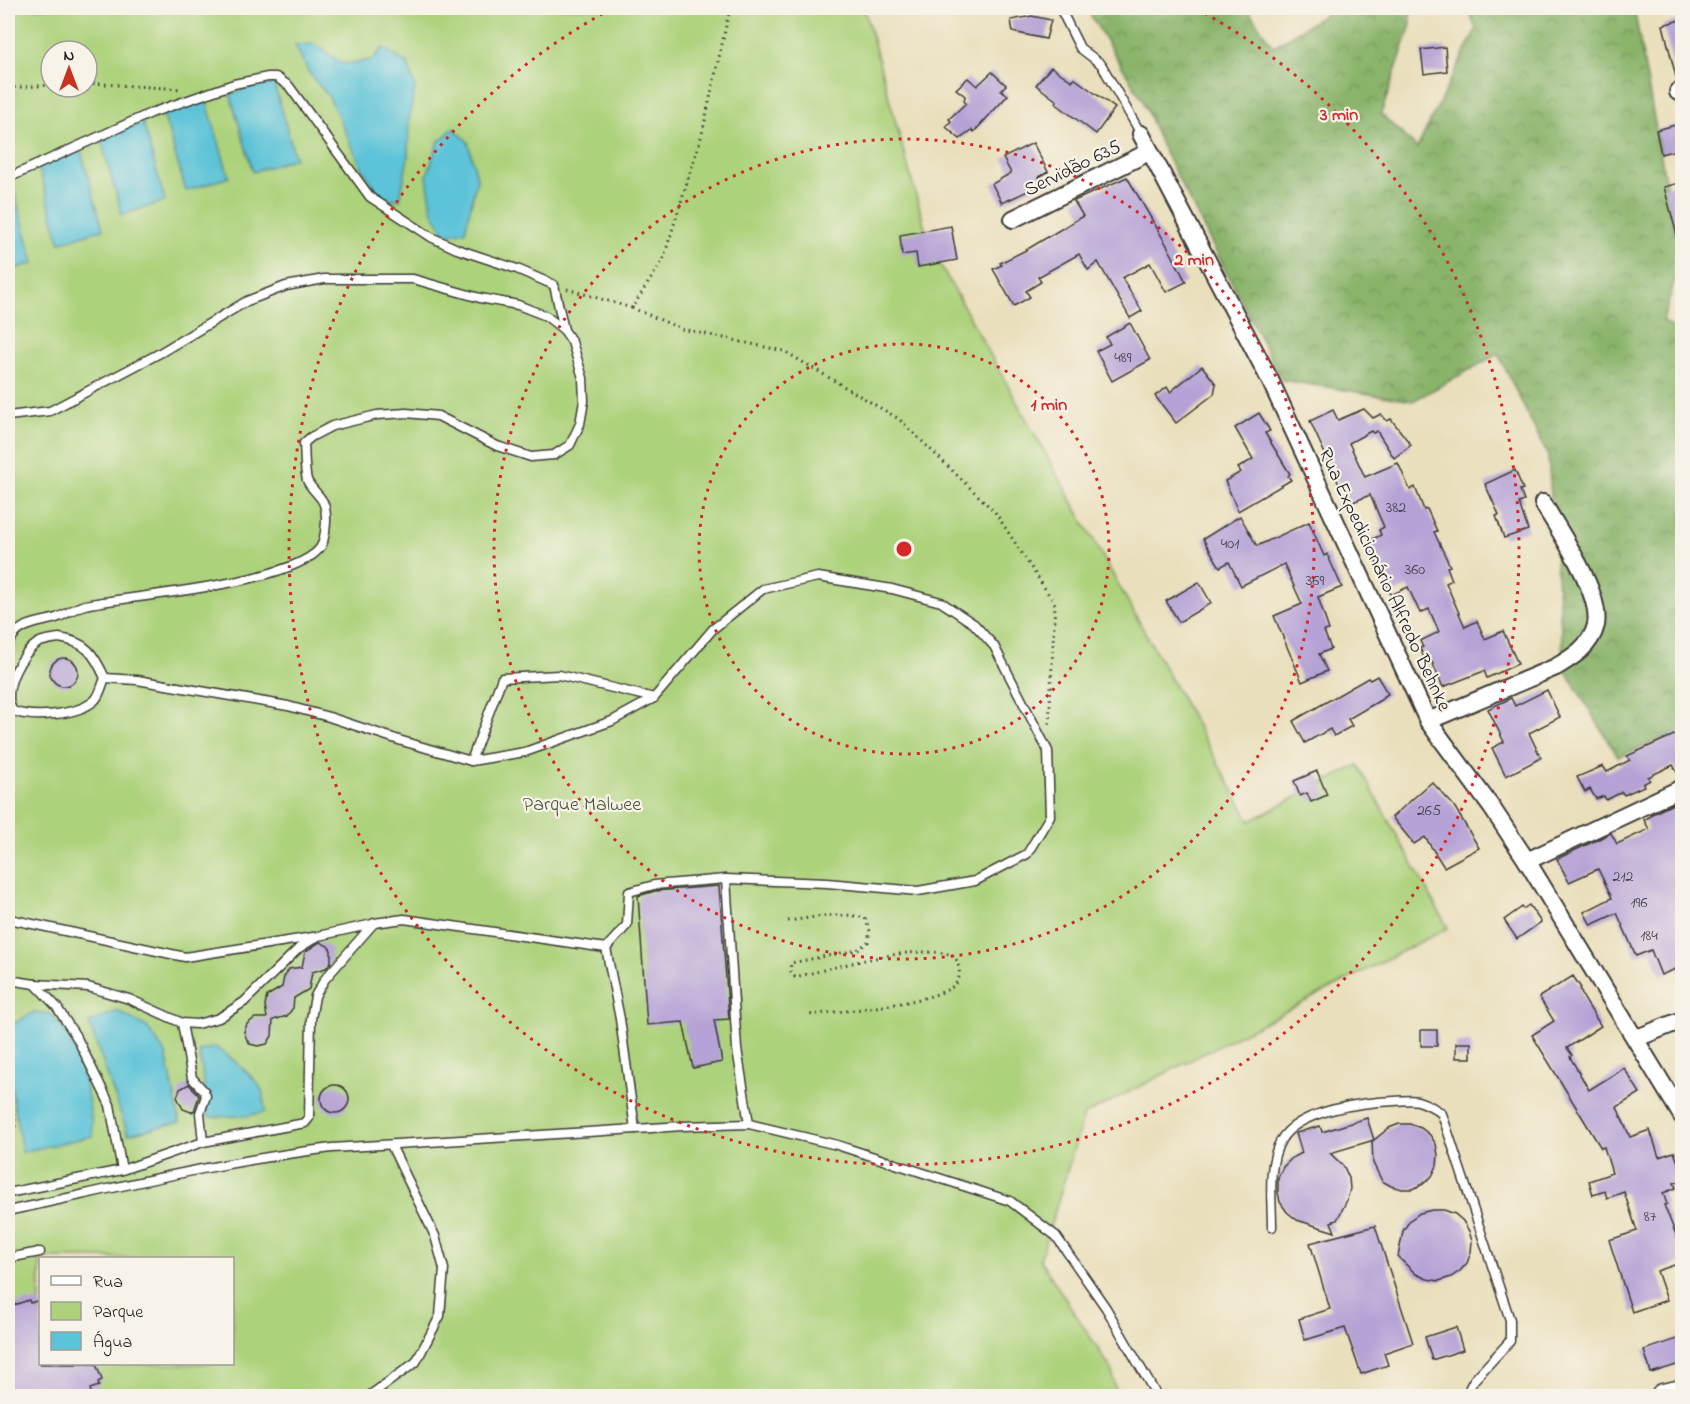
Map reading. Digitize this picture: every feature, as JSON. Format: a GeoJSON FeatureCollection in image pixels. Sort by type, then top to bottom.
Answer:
{"type":"FeatureCollection","features":[{"type":"Feature","properties":{"kind":"main road"},"geometry":{"type":"LineString","coordinates":[[1663,1396],[1683,1392]]}},
{"type":"Feature","properties":{"kind":"street","name":"Rua Expedicionário Alfredo Behnke"},"geometry":{"type":"LineString","coordinates":[[1141,134],[1270,380],[1428,720],[1492,808],[1527,861],[1683,1116]]}},
{"type":"Feature","properties":{"kind":"street","name":"Servidão 635"},"geometry":{"type":"LineString","coordinates":[[1013,219],[1149,152]]}},
{"type":"Feature","properties":{"kind":"street"},"geometry":{"type":"LineString","coordinates":[[1428,720],[1556,667],[1576,656],[1589,641],[1596,624],[1593,599],[1582,570],[1543,503]]}},
{"type":"Feature","properties":{"kind":"street"},"geometry":{"type":"LineString","coordinates":[[1527,861],[1683,788]]}},
{"type":"Feature","properties":{"kind":"street"},"geometry":{"type":"LineString","coordinates":[[1637,1038],[1683,1020]]}},
{"type":"Feature","properties":{"kind":"lane"},"geometry":{"type":"LineString","coordinates":[[1060,8],[1080,48],[1101,64],[1141,134]]}},
{"type":"Feature","properties":{"kind":"lane"},"geometry":{"type":"LineString","coordinates":[[8,178],[151,113],[234,84],[276,77],[289,86],[370,197],[431,237],[554,285],[564,330]]}},
{"type":"Feature","properties":{"kind":"lane"},"geometry":{"type":"LineString","coordinates":[[8,416],[50,411],[160,353],[247,301],[286,286],[324,279],[414,279],[480,298],[518,305],[546,316],[564,330],[572,342],[583,378],[584,401],[580,424],[570,445],[554,454],[531,456],[497,446],[438,416],[406,413],[377,415],[332,426],[310,437],[304,443],[308,482],[323,502],[326,514],[322,544],[314,555],[275,572],[231,583],[190,591],[127,597],[81,605],[57,618],[29,624],[18,629],[10,638],[8,645]]}},
{"type":"Feature","properties":{"kind":"lane"},"geometry":{"type":"LineString","coordinates":[[105,678],[137,680],[288,706],[471,760],[525,752],[612,721],[654,698],[713,629],[763,589],[818,578],[892,589],[941,602],[974,624],[994,646],[1048,752],[1050,816],[1028,854],[975,881],[918,891],[827,883],[726,879],[654,885],[629,892],[627,925],[606,948]]}},
{"type":"Feature","properties":{"kind":"lane"},"geometry":{"type":"LineString","coordinates":[[59,638],[77,643],[93,654],[105,678],[98,698],[73,711],[29,715],[12,711],[8,705],[8,696],[16,669],[28,652],[40,642],[59,638]]}},
{"type":"Feature","properties":{"kind":"lane"},"geometry":{"type":"LineString","coordinates":[[471,760],[502,678],[559,675],[654,698]]}},
{"type":"Feature","properties":{"kind":"lane"},"geometry":{"type":"LineString","coordinates":[[726,879],[737,1049],[748,1124]]}},
{"type":"Feature","properties":{"kind":"lane"},"geometry":{"type":"LineString","coordinates":[[8,921],[14,920],[185,957],[318,936],[374,923],[404,919],[606,948]]}},
{"type":"Feature","properties":{"kind":"lane"},"geometry":{"type":"LineString","coordinates":[[8,1193],[122,1170],[203,1142],[305,1123],[309,1118],[311,1019],[315,996],[325,979],[374,923]]}},
{"type":"Feature","properties":{"kind":"lane"},"geometry":{"type":"LineString","coordinates":[[8,980],[88,987],[129,999],[182,1023],[197,1024],[219,1018],[244,1002],[299,948],[318,936]]}},
{"type":"Feature","properties":{"kind":"lane"},"geometry":{"type":"LineString","coordinates":[[606,948],[620,1019],[635,1129]]}},
{"type":"Feature","properties":{"kind":"lane"},"geometry":{"type":"LineString","coordinates":[[35,984],[56,1005],[77,1038],[110,1105],[122,1170]]}},
{"type":"Feature","properties":{"kind":"lane"},"geometry":{"type":"LineString","coordinates":[[182,1023],[192,1078],[206,1096],[201,1113],[203,1142]]}},
{"type":"Feature","properties":{"kind":"lane"},"geometry":{"type":"LineString","coordinates":[[1272,1227],[1274,1155],[1282,1138],[1293,1126],[1325,1112],[1364,1102],[1415,1100],[1430,1105],[1443,1114],[1510,1320],[1510,1341],[1474,1380],[1470,1387],[1471,1396]]}},
{"type":"Feature","properties":{"kind":"lane"},"geometry":{"type":"LineString","coordinates":[[8,1211],[262,1157],[332,1148],[748,1124],[837,1145],[1010,1200],[1056,1236],[1106,1308],[1157,1396]]}},
{"type":"Feature","properties":{"kind":"lane"},"geometry":{"type":"LineString","coordinates":[[369,1396],[416,1362],[440,1316],[444,1269],[435,1236],[391,1145]]}},
{"type":"Feature","properties":{"kind":"lane"},"geometry":{"type":"LineString","coordinates":[[8,1258],[40,1252]]}},
{"type":"Feature","properties":{"kind":"path"},"geometry":{"type":"LineString","coordinates":[[632,308],[663,260],[702,134],[730,8]]}},
{"type":"Feature","properties":{"kind":"path"},"geometry":{"type":"LineString","coordinates":[[99,84],[213,91]]}},
{"type":"Feature","properties":{"kind":"path"},"geometry":{"type":"LineString","coordinates":[[8,88],[39,86]]}},
{"type":"Feature","properties":{"kind":"path"},"geometry":{"type":"LineString","coordinates":[[554,285],[632,308],[682,329],[784,351],[899,419],[995,512],[1055,604],[1048,752]]}},
{"type":"Feature","properties":{"kind":"path"},"geometry":{"type":"LineString","coordinates":[[788,921],[855,915],[865,918],[870,931],[868,942],[857,950],[792,963],[790,971],[795,977],[905,952],[944,951],[955,956],[960,968],[957,982],[944,993],[903,1002],[808,1016]]}},
{"type":"Feature","properties":{"kind":"path"},"geometry":{"type":"LineString","coordinates":[[8,1078],[15,1127],[8,1136]]}},
{"type":"Feature","properties":{"kind":"green space","name":"Parque Malwee"},"geometry":{"type":"Polygon","coordinates":[[[8,8],[864,8],[930,246],[1250,821],[1358,765],[1448,928],[1084,1115],[1040,1260],[1112,1370],[1116,1396],[8,1396],[8,8]]]}},
{"type":"Feature","properties":{"kind":"green space"},"geometry":{"type":"Polygon","coordinates":[[[1086,8],[1247,8],[1273,47],[1335,8],[1410,8],[1411,25],[1381,114],[1417,148],[1476,29],[1468,8],[1634,8],[1680,262],[1663,321],[1682,334],[1682,730],[1618,757],[1564,668],[1548,456],[1498,354],[1413,401],[1282,380],[1162,147],[1142,99],[1086,8]]]}},
{"type":"Feature","properties":{"kind":"water"},"geometry":{"type":"Polygon","coordinates":[[[315,44],[342,64],[372,60],[383,48],[408,64],[415,87],[409,118],[408,157],[400,200],[380,197],[361,166],[329,97],[309,73],[295,45],[315,44]]]}},
{"type":"Feature","properties":{"kind":"water"},"geometry":{"type":"Polygon","coordinates":[[[273,80],[295,158],[253,172],[230,94],[273,80]]]}},
{"type":"Feature","properties":{"kind":"water"},"geometry":{"type":"Polygon","coordinates":[[[206,99],[229,177],[186,191],[163,113],[206,99]]]}},
{"type":"Feature","properties":{"kind":"water"},"geometry":{"type":"Polygon","coordinates":[[[143,123],[165,201],[122,215],[100,137],[143,123]]]}},
{"type":"Feature","properties":{"kind":"water"},"geometry":{"type":"Polygon","coordinates":[[[454,128],[468,142],[477,178],[465,231],[446,235],[432,210],[427,176],[438,142],[454,128]]]}},
{"type":"Feature","properties":{"kind":"water"},"geometry":{"type":"Polygon","coordinates":[[[81,151],[103,229],[60,243],[38,165],[81,151]]]}},
{"type":"Feature","properties":{"kind":"water"},"geometry":{"type":"Polygon","coordinates":[[[12,185],[34,263],[8,271],[8,186],[12,185]]]}},
{"type":"Feature","properties":{"kind":"water"},"geometry":{"type":"Polygon","coordinates":[[[117,1011],[147,1027],[166,1054],[180,1122],[128,1134],[89,1023],[117,1011]]]}},
{"type":"Feature","properties":{"kind":"water"},"geometry":{"type":"Polygon","coordinates":[[[34,1012],[51,1014],[74,1048],[85,1084],[93,1136],[22,1152],[8,1069],[8,1027],[34,1012]]]}},
{"type":"Feature","properties":{"kind":"water"},"geometry":{"type":"Polygon","coordinates":[[[215,1047],[255,1081],[263,1093],[265,1112],[246,1116],[209,1117],[199,1051],[215,1047]]]}},
{"type":"Feature","properties":{"kind":"building"},"geometry":{"type":"Polygon","coordinates":[[[1032,16],[1051,20],[1046,39],[1013,32],[1011,20],[1032,16]]]}},
{"type":"Feature","properties":{"kind":"building"},"geometry":{"type":"Polygon","coordinates":[[[1683,19],[1683,81],[1677,81],[1663,25],[1683,19]]]}},
{"type":"Feature","properties":{"kind":"building"},"geometry":{"type":"Polygon","coordinates":[[[1445,47],[1447,71],[1424,74],[1421,50],[1445,47]]]}},
{"type":"Feature","properties":{"kind":"building"},"geometry":{"type":"Polygon","coordinates":[[[1051,67],[1072,81],[1074,78],[1115,108],[1096,134],[1055,103],[1057,101],[1036,85],[1051,67]]]}},
{"type":"Feature","properties":{"kind":"building"},"geometry":{"type":"Polygon","coordinates":[[[992,72],[1006,85],[1001,90],[1008,95],[974,132],[972,130],[960,139],[946,127],[951,121],[949,119],[966,103],[965,96],[956,89],[968,78],[977,86],[992,72]]]}},
{"type":"Feature","properties":{"kind":"building"},"geometry":{"type":"Polygon","coordinates":[[[1683,123],[1683,148],[1661,154],[1656,130],[1683,123]]]}},
{"type":"Feature","properties":{"kind":"building"},"geometry":{"type":"Polygon","coordinates":[[[1033,143],[1048,172],[1039,177],[1043,184],[1002,203],[992,184],[1011,173],[1003,158],[1033,143]]]}},
{"type":"Feature","properties":{"kind":"building"},"geometry":{"type":"Polygon","coordinates":[[[1127,177],[1186,282],[1166,292],[1150,263],[1122,278],[1142,311],[1130,318],[1098,262],[1088,270],[1079,254],[1038,277],[1041,282],[1026,291],[1030,297],[1014,306],[993,269],[1083,216],[1074,201],[1127,177]]]}},
{"type":"Feature","properties":{"kind":"building"},"geometry":{"type":"Polygon","coordinates":[[[1683,182],[1683,238],[1678,239],[1664,187],[1683,182]]]}},
{"type":"Feature","properties":{"kind":"building"},"geometry":{"type":"Polygon","coordinates":[[[951,226],[957,260],[918,267],[916,253],[902,255],[900,235],[951,226]]]}},
{"type":"Feature","properties":{"kind":"building"},"geometry":{"type":"Polygon","coordinates":[[[1130,323],[1150,360],[1112,381],[1096,351],[1110,344],[1106,337],[1130,323]]]}},
{"type":"Feature","properties":{"kind":"building"},"geometry":{"type":"Polygon","coordinates":[[[1202,366],[1216,384],[1214,394],[1176,423],[1155,396],[1167,387],[1170,392],[1202,366]]]}},
{"type":"Feature","properties":{"kind":"building"},"geometry":{"type":"Polygon","coordinates":[[[1364,409],[1373,418],[1381,414],[1387,421],[1391,419],[1411,445],[1394,458],[1377,431],[1373,433],[1371,431],[1349,443],[1365,477],[1398,463],[1410,490],[1415,487],[1424,510],[1427,509],[1437,531],[1434,532],[1450,566],[1447,567],[1452,580],[1446,583],[1465,627],[1477,621],[1485,639],[1503,631],[1518,664],[1487,678],[1484,671],[1443,687],[1432,662],[1427,665],[1420,648],[1423,647],[1420,641],[1439,632],[1429,609],[1420,613],[1408,587],[1391,595],[1367,542],[1381,535],[1379,530],[1384,527],[1370,495],[1348,504],[1310,421],[1333,410],[1338,420],[1364,409]]]}},
{"type":"Feature","properties":{"kind":"building"},"geometry":{"type":"Polygon","coordinates":[[[1259,413],[1270,431],[1265,433],[1290,474],[1288,476],[1291,480],[1238,511],[1225,481],[1241,472],[1238,468],[1253,459],[1235,428],[1259,413]]]}},
{"type":"Feature","properties":{"kind":"building"},"geometry":{"type":"Polygon","coordinates":[[[1515,470],[1523,489],[1520,490],[1524,501],[1519,503],[1528,530],[1504,538],[1496,516],[1499,515],[1485,484],[1515,470]]]}},
{"type":"Feature","properties":{"kind":"building"},"geometry":{"type":"Polygon","coordinates":[[[1240,516],[1257,546],[1309,522],[1324,556],[1327,554],[1342,587],[1318,597],[1329,630],[1324,631],[1331,649],[1319,654],[1327,671],[1302,682],[1274,616],[1302,604],[1284,564],[1241,586],[1229,562],[1220,567],[1203,539],[1240,516]]]}},
{"type":"Feature","properties":{"kind":"building"},"geometry":{"type":"Polygon","coordinates":[[[1199,582],[1211,603],[1179,622],[1166,601],[1199,582]]]}},
{"type":"Feature","properties":{"kind":"building"},"geometry":{"type":"Polygon","coordinates":[[[64,658],[74,662],[78,672],[74,682],[64,686],[54,682],[50,672],[54,662],[64,658]]]}},
{"type":"Feature","properties":{"kind":"building"},"geometry":{"type":"Polygon","coordinates":[[[1377,676],[1388,694],[1384,698],[1348,719],[1352,726],[1334,736],[1330,729],[1305,743],[1293,721],[1368,678],[1370,680],[1377,676]]]}},
{"type":"Feature","properties":{"kind":"building"},"geometry":{"type":"Polygon","coordinates":[[[1547,690],[1560,717],[1529,733],[1541,758],[1506,776],[1492,748],[1504,742],[1488,709],[1511,698],[1515,706],[1547,690]]]}},
{"type":"Feature","properties":{"kind":"building"},"geometry":{"type":"Polygon","coordinates":[[[1683,731],[1683,778],[1680,778],[1673,765],[1648,777],[1650,780],[1643,784],[1644,786],[1624,795],[1622,792],[1606,800],[1604,796],[1596,799],[1590,789],[1585,792],[1577,777],[1603,766],[1607,772],[1630,760],[1627,756],[1683,731]]]}},
{"type":"Feature","properties":{"kind":"building"},"geometry":{"type":"Polygon","coordinates":[[[1317,771],[1327,795],[1311,802],[1307,793],[1300,796],[1294,781],[1317,771]]]}},
{"type":"Feature","properties":{"kind":"building"},"geometry":{"type":"Polygon","coordinates":[[[1432,782],[1454,806],[1479,848],[1444,867],[1425,837],[1414,844],[1392,817],[1432,782]]]}},
{"type":"Feature","properties":{"kind":"building"},"geometry":{"type":"Polygon","coordinates":[[[1683,799],[1683,966],[1661,975],[1651,950],[1636,956],[1617,913],[1591,925],[1584,912],[1612,898],[1598,869],[1569,882],[1557,859],[1611,833],[1617,844],[1649,829],[1644,820],[1683,799]]]}},
{"type":"Feature","properties":{"kind":"building"},"geometry":{"type":"Polygon","coordinates":[[[719,886],[729,1019],[714,1020],[722,1062],[693,1068],[683,1022],[647,1025],[638,896],[655,891],[719,886]]]}},
{"type":"Feature","properties":{"kind":"building"},"geometry":{"type":"Polygon","coordinates":[[[1529,905],[1541,922],[1517,939],[1504,920],[1522,907],[1523,909],[1529,905]]]}},
{"type":"Feature","properties":{"kind":"building"},"geometry":{"type":"Polygon","coordinates":[[[320,942],[331,950],[331,962],[326,968],[312,972],[309,989],[294,998],[293,1008],[287,1016],[273,1020],[272,1036],[267,1044],[258,1046],[250,1044],[244,1032],[247,1024],[255,1018],[267,1018],[265,1005],[267,996],[282,987],[289,969],[302,967],[305,952],[320,942]]]}},
{"type":"Feature","properties":{"kind":"building"},"geometry":{"type":"Polygon","coordinates":[[[1573,976],[1601,1026],[1567,1048],[1572,1055],[1570,1057],[1589,1090],[1624,1068],[1640,1093],[1617,1107],[1630,1137],[1650,1130],[1659,1157],[1674,1152],[1683,1175],[1683,1180],[1674,1183],[1676,1188],[1663,1193],[1667,1204],[1664,1205],[1683,1252],[1683,1262],[1657,1271],[1667,1300],[1632,1312],[1609,1240],[1637,1231],[1624,1192],[1607,1198],[1605,1191],[1593,1195],[1589,1181],[1612,1173],[1604,1147],[1601,1148],[1532,1035],[1554,1021],[1539,997],[1573,976]]]}},
{"type":"Feature","properties":{"kind":"building"},"geometry":{"type":"Polygon","coordinates":[[[1421,1030],[1437,1030],[1437,1046],[1421,1046],[1421,1030]]]}},
{"type":"Feature","properties":{"kind":"building"},"geometry":{"type":"Polygon","coordinates":[[[1456,1043],[1471,1043],[1471,1058],[1456,1058],[1456,1043]]]}},
{"type":"Feature","properties":{"kind":"building"},"geometry":{"type":"Polygon","coordinates":[[[189,1084],[199,1096],[194,1111],[191,1112],[183,1109],[177,1097],[180,1089],[189,1084]]]}},
{"type":"Feature","properties":{"kind":"building"},"geometry":{"type":"Polygon","coordinates":[[[335,1085],[345,1089],[349,1099],[345,1109],[335,1113],[325,1109],[321,1099],[325,1089],[335,1085]]]}},
{"type":"Feature","properties":{"kind":"building"},"geometry":{"type":"Polygon","coordinates":[[[1367,1118],[1374,1140],[1330,1153],[1344,1167],[1349,1178],[1350,1189],[1337,1220],[1331,1222],[1335,1232],[1297,1220],[1280,1202],[1278,1192],[1278,1178],[1283,1167],[1292,1158],[1302,1153],[1296,1133],[1320,1126],[1322,1132],[1367,1118]]]}},
{"type":"Feature","properties":{"kind":"building"},"geometry":{"type":"Polygon","coordinates":[[[1399,1124],[1410,1124],[1421,1128],[1436,1144],[1437,1166],[1432,1176],[1413,1189],[1402,1189],[1382,1181],[1373,1163],[1372,1141],[1389,1128],[1399,1124]]]}},
{"type":"Feature","properties":{"kind":"building"},"geometry":{"type":"Polygon","coordinates":[[[1444,1210],[1455,1214],[1463,1221],[1472,1241],[1467,1263],[1451,1277],[1439,1281],[1416,1274],[1398,1257],[1403,1231],[1410,1220],[1420,1213],[1444,1210]]]}},
{"type":"Feature","properties":{"kind":"building"},"geometry":{"type":"Polygon","coordinates":[[[1375,1226],[1413,1343],[1384,1353],[1388,1365],[1361,1374],[1345,1328],[1305,1340],[1299,1319],[1330,1309],[1310,1243],[1375,1226]]]}},
{"type":"Feature","properties":{"kind":"building"},"geometry":{"type":"Polygon","coordinates":[[[29,1300],[30,1303],[39,1300],[39,1365],[96,1365],[102,1380],[98,1382],[99,1386],[90,1389],[92,1396],[8,1396],[8,1307],[29,1300]]]}},
{"type":"Feature","properties":{"kind":"building"},"geometry":{"type":"Polygon","coordinates":[[[1456,1327],[1463,1350],[1432,1360],[1425,1337],[1456,1327]]]}},
{"type":"Feature","properties":{"kind":"building"},"geometry":{"type":"Polygon","coordinates":[[[1683,1337],[1683,1363],[1651,1373],[1644,1350],[1683,1337]]]}}]}
